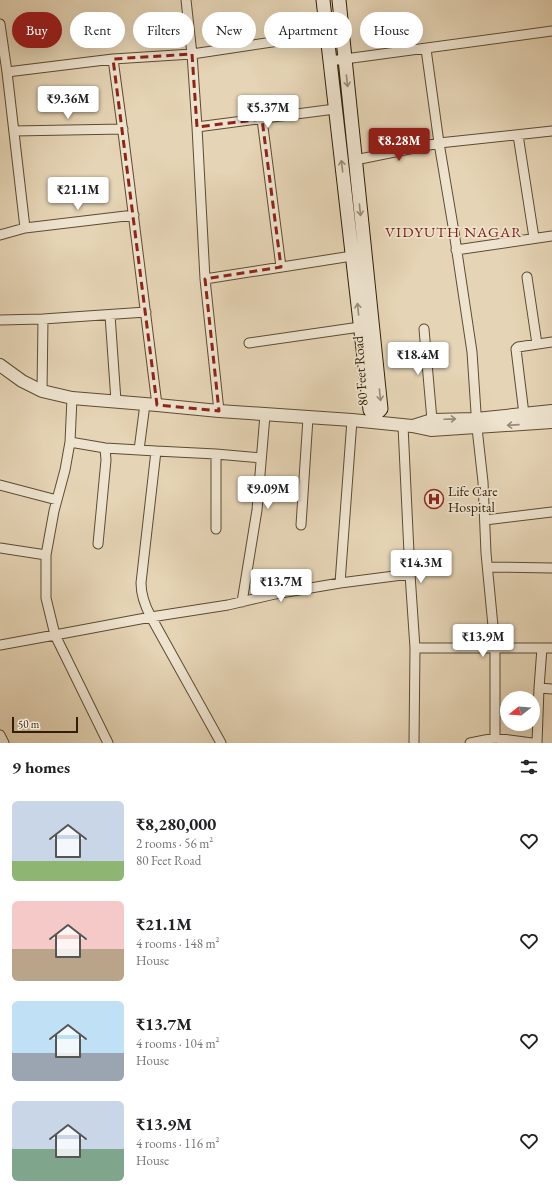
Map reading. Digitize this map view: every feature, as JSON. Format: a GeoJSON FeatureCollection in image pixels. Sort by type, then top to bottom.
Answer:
{"type":"FeatureCollection","features":[{"type":"Feature","properties":{"kind":"main road","name":"80 Feet Road"},"geometry":{"type":"LineString","coordinates":[[323,0],[324,12]]}},
{"type":"Feature","properties":{"kind":"main road","name":"80 Feet Road"},"geometry":{"type":"LineString","coordinates":[[339,0],[381,409],[375,420]]}},
{"type":"Feature","properties":{"kind":"main road","name":"80 Feet Road"},"geometry":{"type":"LineString","coordinates":[[328,48],[370,410],[375,420]]}},
{"type":"Feature","properties":{"kind":"street"},"geometry":{"type":"LineString","coordinates":[[186,0],[192,54],[197,127],[205,279],[219,412]]}},
{"type":"Feature","properties":{"kind":"street"},"geometry":{"type":"LineString","coordinates":[[0,24],[25,228]]}},
{"type":"Feature","properties":{"kind":"street"},"geometry":{"type":"LineString","coordinates":[[330,61],[426,49],[552,30]]}},
{"type":"Feature","properties":{"kind":"street"},"geometry":{"type":"LineString","coordinates":[[7,72],[113,59],[192,54],[264,43]]}},
{"type":"Feature","properties":{"kind":"street"},"geometry":{"type":"LineString","coordinates":[[426,49],[439,143],[472,352],[476,423],[483,482],[488,567],[496,647],[495,738]]}},
{"type":"Feature","properties":{"kind":"street"},"geometry":{"type":"LineString","coordinates":[[113,59],[146,312],[151,404],[139,450]]}},
{"type":"Feature","properties":{"kind":"street"},"geometry":{"type":"LineString","coordinates":[[197,127],[335,109]]}},
{"type":"Feature","properties":{"kind":"street"},"geometry":{"type":"LineString","coordinates":[[262,119],[281,267]]}},
{"type":"Feature","properties":{"kind":"street"},"geometry":{"type":"LineString","coordinates":[[14,131],[123,129]]}},
{"type":"Feature","properties":{"kind":"street"},"geometry":{"type":"LineString","coordinates":[[355,160],[439,143],[552,131]]}},
{"type":"Feature","properties":{"kind":"street"},"geometry":{"type":"LineString","coordinates":[[518,135],[534,238]]}},
{"type":"Feature","properties":{"kind":"street"},"geometry":{"type":"LineString","coordinates":[[0,235],[25,228],[134,215]]}},
{"type":"Feature","properties":{"kind":"street"},"geometry":{"type":"LineString","coordinates":[[456,250],[552,236]]}},
{"type":"Feature","properties":{"kind":"street"},"geometry":{"type":"LineString","coordinates":[[205,279],[352,256]]}},
{"type":"Feature","properties":{"kind":"street"},"geometry":{"type":"LineString","coordinates":[[528,277],[537,344]]}},
{"type":"Feature","properties":{"kind":"street"},"geometry":{"type":"LineString","coordinates":[[0,320],[43,319],[146,312]]}},
{"type":"Feature","properties":{"kind":"street"},"geometry":{"type":"LineString","coordinates":[[110,315],[116,401]]}},
{"type":"Feature","properties":{"kind":"street"},"geometry":{"type":"LineString","coordinates":[[42,392],[43,319]]}},
{"type":"Feature","properties":{"kind":"street"},"geometry":{"type":"LineString","coordinates":[[249,343],[360,327]]}},
{"type":"Feature","properties":{"kind":"street"},"geometry":{"type":"LineString","coordinates":[[424,329],[432,420]]}},
{"type":"Feature","properties":{"kind":"street"},"geometry":{"type":"LineString","coordinates":[[524,414],[516,349],[518,347],[552,342]]}},
{"type":"Feature","properties":{"kind":"street"},"geometry":{"type":"LineString","coordinates":[[0,365],[22,381],[42,392],[72,398],[151,404],[219,412],[308,418],[375,420],[431,430],[524,414],[552,411]]}},
{"type":"Feature","properties":{"kind":"street"},"geometry":{"type":"LineString","coordinates":[[72,398],[70,442],[65,470],[54,511],[46,555],[46,598],[55,635],[108,743]]}},
{"type":"Feature","properties":{"kind":"street"},"geometry":{"type":"LineString","coordinates":[[242,602],[257,510],[264,415]]}},
{"type":"Feature","properties":{"kind":"street"},"geometry":{"type":"LineString","coordinates":[[301,525],[308,418]]}},
{"type":"Feature","properties":{"kind":"street"},"geometry":{"type":"LineString","coordinates":[[340,583],[352,420]]}},
{"type":"Feature","properties":{"kind":"street"},"geometry":{"type":"LineString","coordinates":[[407,426],[432,420],[476,423],[552,422]]}},
{"type":"Feature","properties":{"kind":"street"},"geometry":{"type":"LineString","coordinates":[[407,426],[410,574],[415,648],[414,743]]}},
{"type":"Feature","properties":{"kind":"street"},"geometry":{"type":"LineString","coordinates":[[70,442],[105,448],[260,458]]}},
{"type":"Feature","properties":{"kind":"street"},"geometry":{"type":"LineString","coordinates":[[98,544],[106,460],[105,448]]}},
{"type":"Feature","properties":{"kind":"street"},"geometry":{"type":"LineString","coordinates":[[156,451],[141,592],[151,617],[221,743]]}},
{"type":"Feature","properties":{"kind":"street"},"geometry":{"type":"LineString","coordinates":[[216,454],[216,529]]}},
{"type":"Feature","properties":{"kind":"street"},"geometry":{"type":"LineString","coordinates":[[0,485],[57,500]]}},
{"type":"Feature","properties":{"kind":"street"},"geometry":{"type":"LineString","coordinates":[[485,520],[552,512]]}},
{"type":"Feature","properties":{"kind":"street"},"geometry":{"type":"LineString","coordinates":[[0,548],[46,555]]}},
{"type":"Feature","properties":{"kind":"street"},"geometry":{"type":"LineString","coordinates":[[488,567],[552,568]]}},
{"type":"Feature","properties":{"kind":"street"},"geometry":{"type":"LineString","coordinates":[[0,645],[151,617],[228,605],[275,594],[340,583],[410,574]]}},
{"type":"Feature","properties":{"kind":"street"},"geometry":{"type":"LineString","coordinates":[[415,648],[552,648]]}},
{"type":"Feature","properties":{"kind":"street"},"geometry":{"type":"LineString","coordinates":[[537,743],[542,648]]}},
{"type":"Feature","properties":{"kind":"street"},"geometry":{"type":"LineString","coordinates":[[539,688],[552,689]]}},
{"type":"Feature","properties":{"kind":"street"},"geometry":{"type":"LineString","coordinates":[[0,735],[4,743]]}},
{"type":"Feature","properties":{"kind":"street"},"geometry":{"type":"LineString","coordinates":[[470,743],[495,738],[532,743]]}},
{"type":"Feature","properties":{"kind":"highlighted area"},"geometry":{"type":"Polygon","coordinates":[[[192,54],[197,127],[262,119],[281,267],[205,279],[219,411],[157,405],[113,59],[192,54]]]}},
{"type":"Feature","properties":{"kind":"place","name":"Life Care Hospital"},"geometry":{"type":"Point","coordinates":[434,499]}},
{"type":"Feature","properties":{"kind":"district","name":"VIDYUTH NAGAR"},"geometry":{"type":"Point","coordinates":[454,232]}}]}
